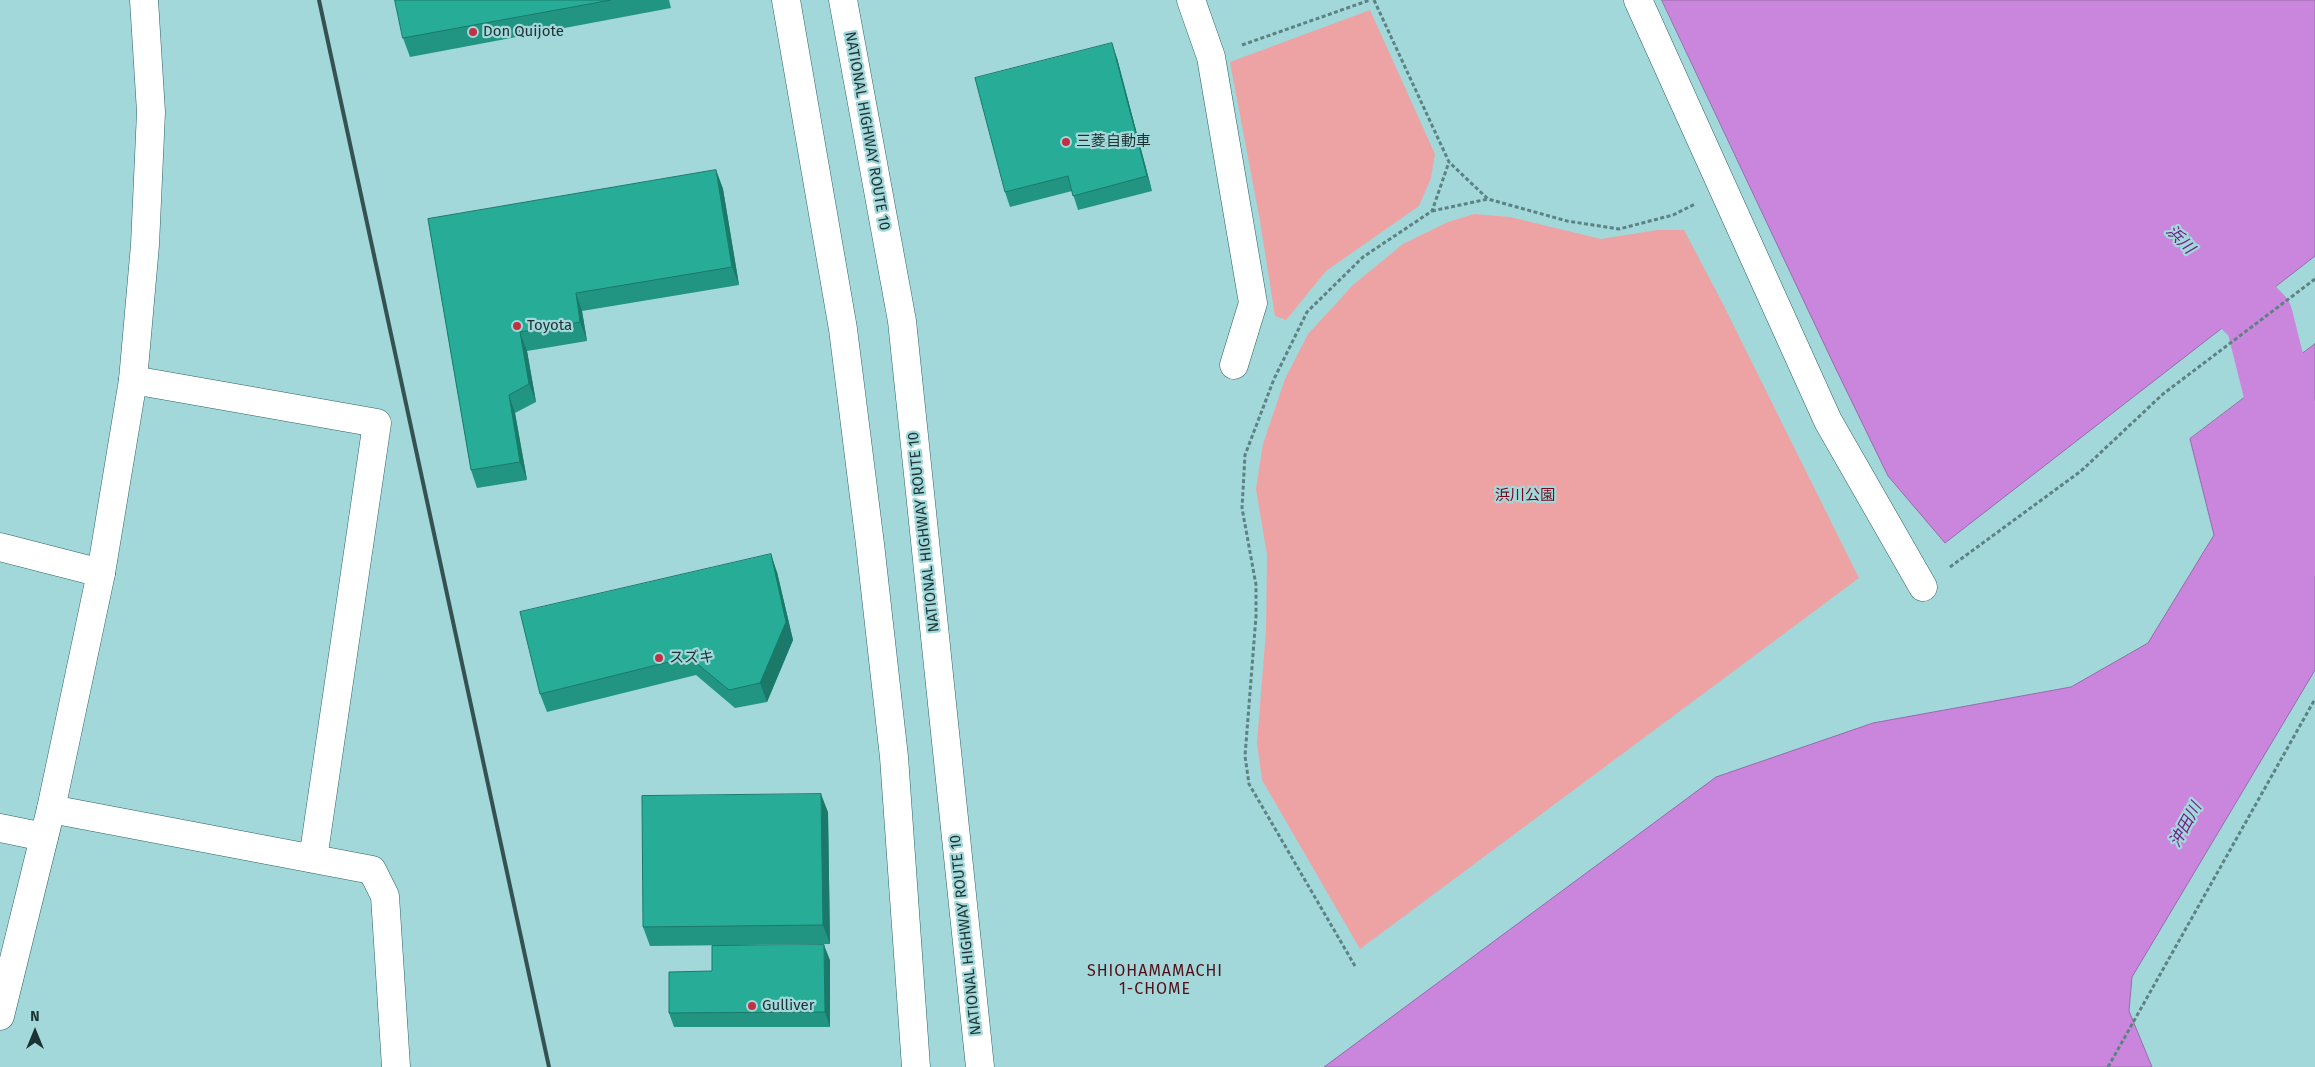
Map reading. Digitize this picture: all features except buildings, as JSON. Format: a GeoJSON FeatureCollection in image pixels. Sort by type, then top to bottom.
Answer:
{"type":"FeatureCollection","features":[{"type":"Feature","properties":{"kind":"main road"},"geometry":{"type":"LineString","coordinates":[[0,1016],[5,977],[51,809],[101,573],[133,380],[144,245],[151,112],[144,0]]}},
{"type":"Feature","properties":{"kind":"main road"},"geometry":{"type":"LineString","coordinates":[[786,0],[844,329],[894,757],[916,1067]]}},
{"type":"Feature","properties":{"kind":"main road","name":"NATIONAL HIGHWAY ROUTE 10"},"geometry":{"type":"LineString","coordinates":[[843,0],[902,320],[980,1067]]}},
{"type":"Feature","properties":{"kind":"main road"},"geometry":{"type":"LineString","coordinates":[[1191,0],[1211,56],[1252,303],[1234,365]]}},
{"type":"Feature","properties":{"kind":"main road"},"geometry":{"type":"LineString","coordinates":[[1638,0],[1828,421],[1923,587]]}},
{"type":"Feature","properties":{"kind":"main road"},"geometry":{"type":"LineString","coordinates":[[133,380],[377,423],[312,858]]}},
{"type":"Feature","properties":{"kind":"main road"},"geometry":{"type":"LineString","coordinates":[[0,547],[101,573]]}},
{"type":"Feature","properties":{"kind":"main road"},"geometry":{"type":"LineString","coordinates":[[51,809],[372,870],[385,896],[396,1067]]}},
{"type":"Feature","properties":{"kind":"main road"},"geometry":{"type":"LineString","coordinates":[[0,828],[44,837]]}},
{"type":"Feature","properties":{"kind":"path"},"geometry":{"type":"LineString","coordinates":[[1211,56],[1372,0],[1449,162],[1488,198],[1567,221],[1619,229],[1673,215],[1724,190]]}},
{"type":"Feature","properties":{"kind":"path"},"geometry":{"type":"LineString","coordinates":[[1432,211],[1449,162]]}},
{"type":"Feature","properties":{"kind":"path"},"geometry":{"type":"LineString","coordinates":[[1355,966],[1249,784],[1245,756],[1256,616],[1256,584],[1242,508],[1245,455],[1274,379],[1307,312],[1363,257],[1432,211],[1488,198]]}},
{"type":"Feature","properties":{"kind":"path"},"geometry":{"type":"LineString","coordinates":[[1923,587],[2081,471],[2163,394],[2315,279]]}},
{"type":"Feature","properties":{"kind":"path"},"geometry":{"type":"LineString","coordinates":[[2108,1067],[2315,699]]}},
{"type":"Feature","properties":{"kind":"green space"},"geometry":{"type":"Polygon","coordinates":[[[1370,10],[1435,154],[1431,178],[1419,206],[1326,271],[1286,320],[1275,316],[1260,221],[1230,62],[1370,10]]]}},
{"type":"Feature","properties":{"kind":"green space","name":"浜川公園"},"geometry":{"type":"Polygon","coordinates":[[[1474,214],[1510,217],[1601,239],[1657,230],[1684,230],[1723,304],[1859,578],[1360,949],[1262,780],[1257,743],[1266,630],[1267,555],[1256,489],[1263,444],[1285,379],[1308,334],[1353,285],[1403,244],[1448,222],[1474,214]]]}},
{"type":"Feature","properties":{"kind":"water"},"geometry":{"type":"Polygon","coordinates":[[[1662,0],[2315,0],[2315,256],[1945,543],[1888,476],[1662,0]]]}},
{"type":"Feature","properties":{"kind":"water","name":"沖田川"},"geometry":{"type":"Polygon","coordinates":[[[2315,344],[2315,670],[2132,977],[2129,1011],[2152,1067],[1324,1067],[1716,777],[1873,723],[2071,687],[2148,643],[2214,535],[2190,439],[2315,344]]]}},
{"type":"Feature","properties":{"kind":"waterway","name":"浜川"},"geometry":{"type":"LineString","coordinates":[[2181,241],[2259,318],[2315,542]]}},
{"type":"Feature","properties":{"kind":"railway"},"geometry":{"type":"LineString","coordinates":[[319,0],[549,1067]]}},
{"type":"Feature","properties":{"kind":"place","name":"Don Quijote"},"geometry":{"type":"Point","coordinates":[473,32]}},
{"type":"Feature","properties":{"kind":"place","name":"三菱自動車"},"geometry":{"type":"Point","coordinates":[1066,142]}},
{"type":"Feature","properties":{"kind":"place","name":"Toyota"},"geometry":{"type":"Point","coordinates":[517,326]}},
{"type":"Feature","properties":{"kind":"place","name":"スズキ"},"geometry":{"type":"Point","coordinates":[659,658]}},
{"type":"Feature","properties":{"kind":"place","name":"Gulliver"},"geometry":{"type":"Point","coordinates":[752,1006]}},
{"type":"Feature","properties":{"kind":"district","name":"SHIOHAMAMACHI 1-CHOME"},"geometry":{"type":"Point","coordinates":[1155,981]}}]}
